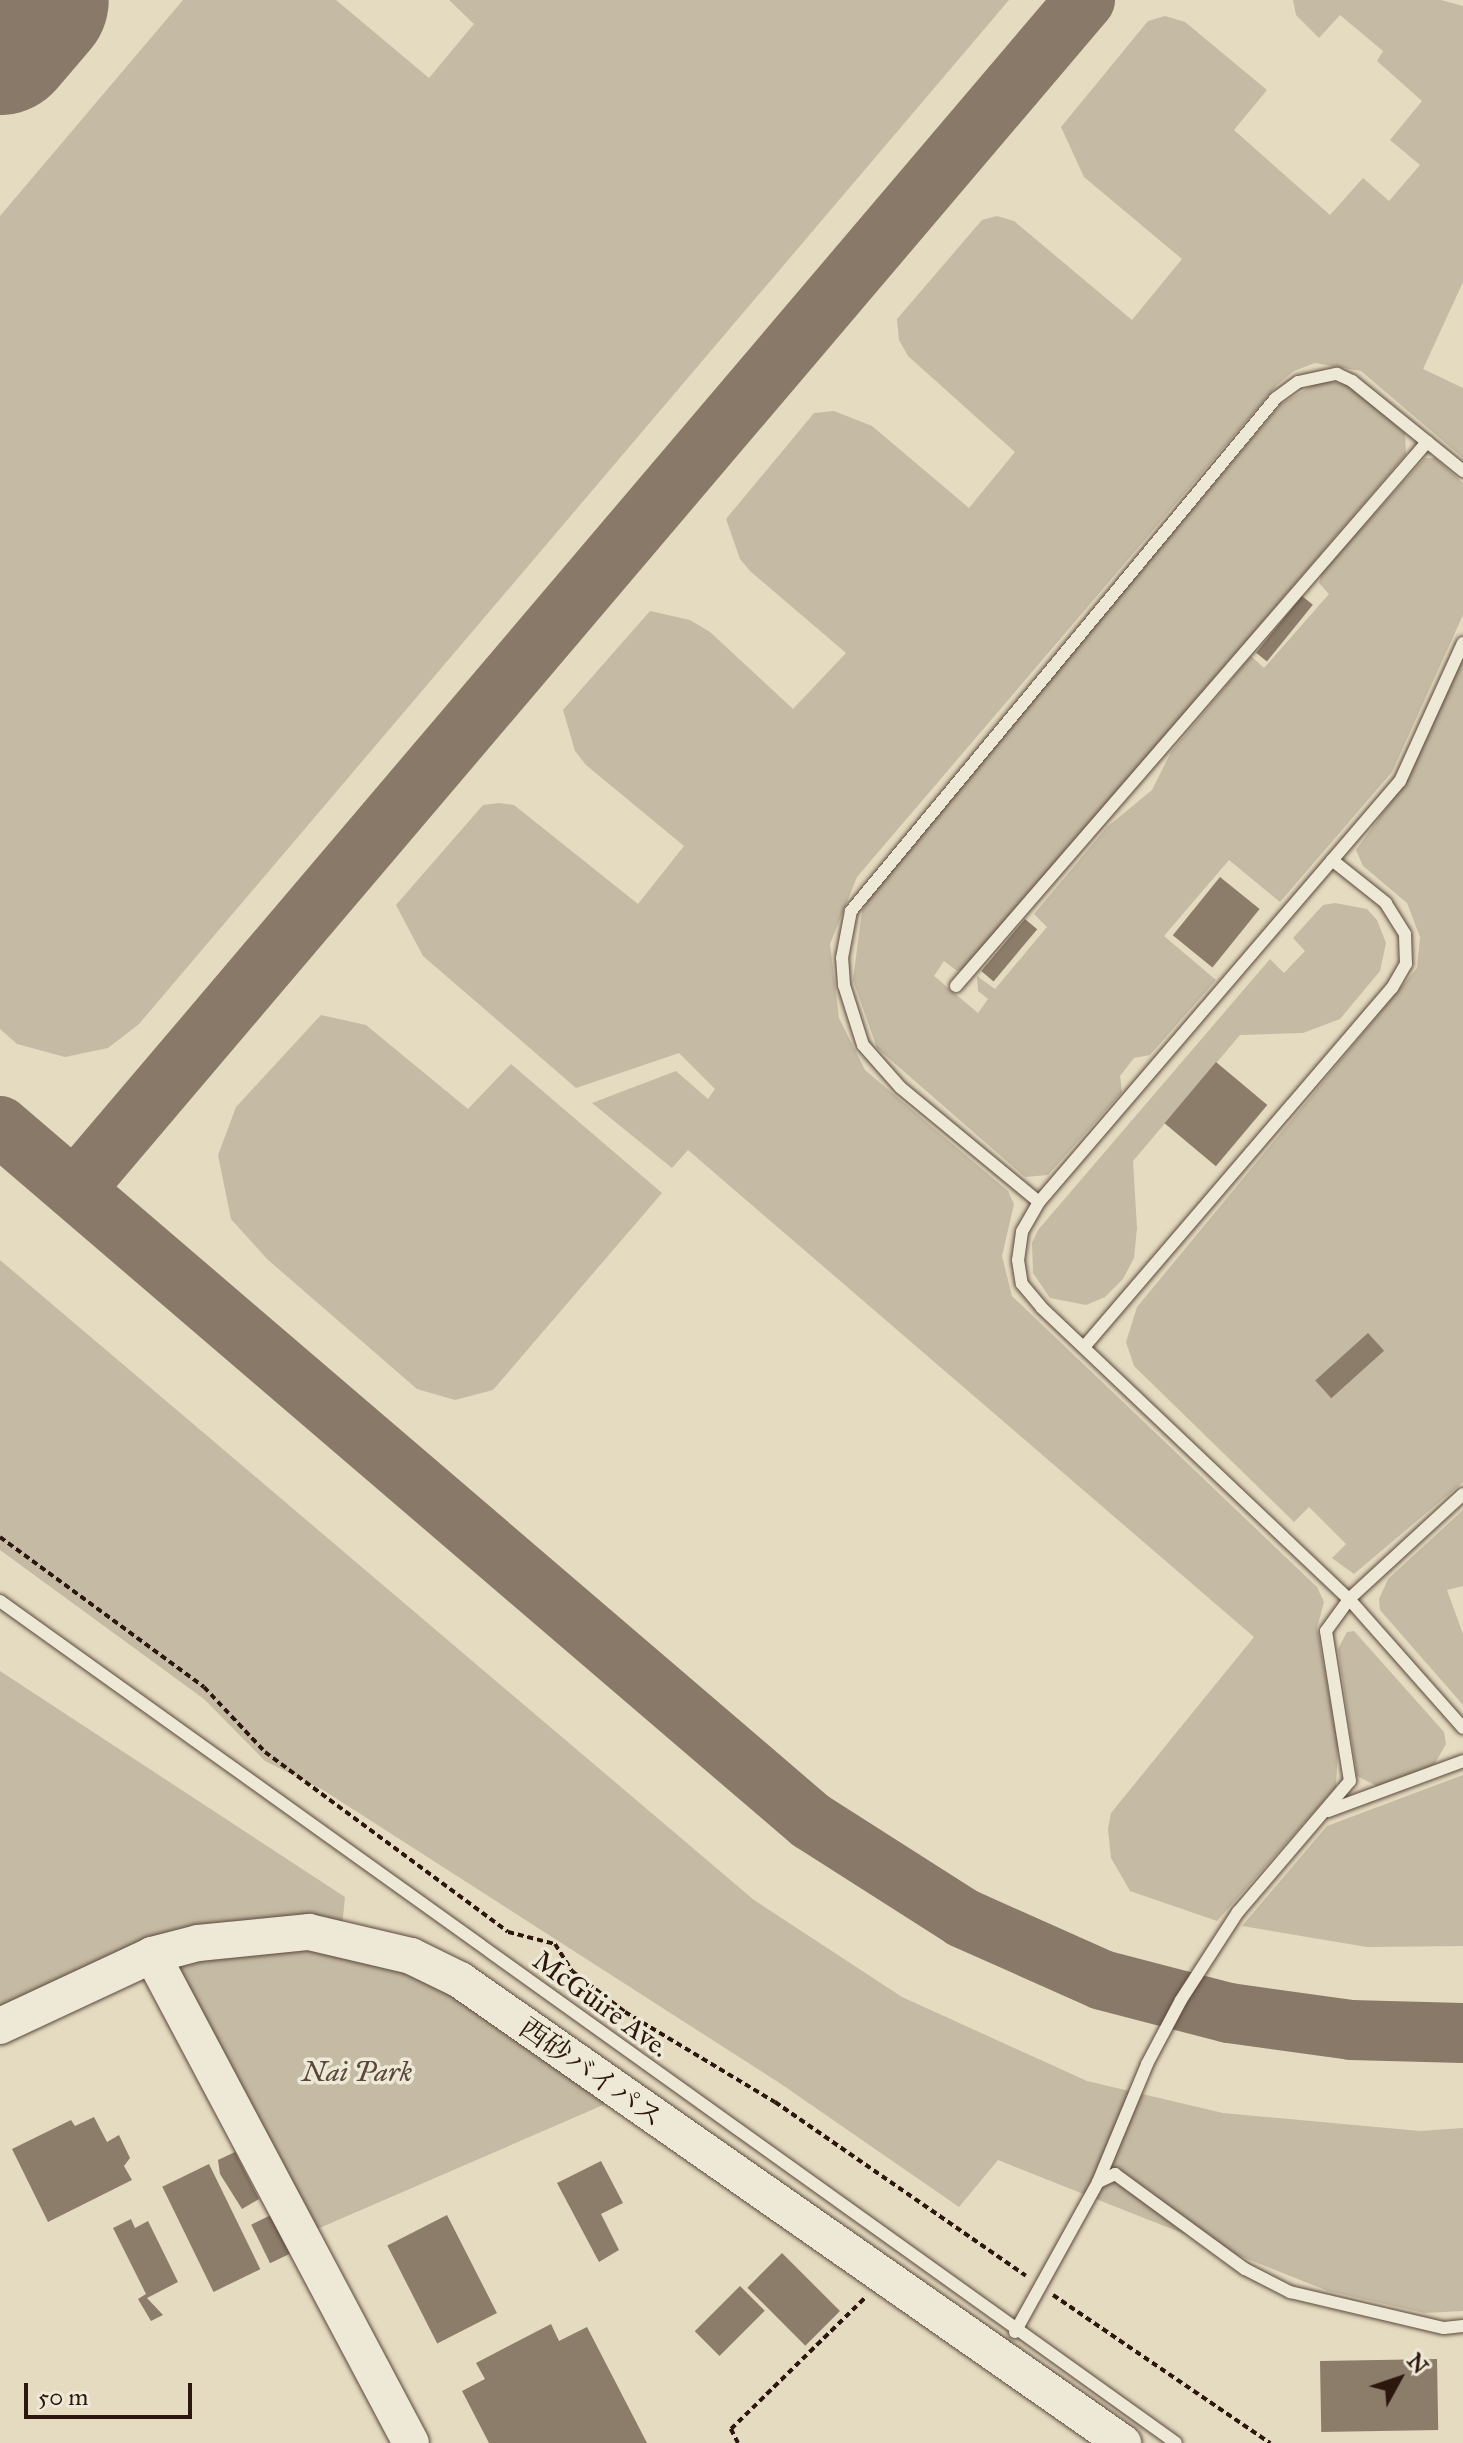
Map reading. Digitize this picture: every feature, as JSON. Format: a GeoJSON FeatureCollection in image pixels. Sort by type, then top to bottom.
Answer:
{"type":"FeatureCollection","features":[{"type":"Feature","properties":{"kind":"street","name":"西砂バイパス"},"geometry":{"type":"LineString","coordinates":[[0,2026],[152,1955],[236,1937],[309,1932],[411,1956],[460,1980],[1123,2443]]}},
{"type":"Feature","properties":{"kind":"street"},"geometry":{"type":"LineString","coordinates":[[152,1955],[411,2443]]}},
{"type":"Feature","properties":{"kind":"lane"},"geometry":{"type":"LineString","coordinates":[[1039,1202],[900,1087],[863,1045],[844,985],[842,958],[851,911],[1276,398],[1298,382],[1337,374],[1463,471]]}},
{"type":"Feature","properties":{"kind":"lane"},"geometry":{"type":"LineString","coordinates":[[956,986],[1427,442]]}},
{"type":"Feature","properties":{"kind":"lane"},"geometry":{"type":"LineString","coordinates":[[1463,643],[1400,781],[1039,1202],[1022,1232],[1018,1260],[1022,1284],[1349,1599],[1463,1728]]}},
{"type":"Feature","properties":{"kind":"lane"},"geometry":{"type":"LineString","coordinates":[[1084,1347],[1392,988],[1406,964],[1405,934],[1386,903],[1332,860]]}},
{"type":"Feature","properties":{"kind":"lane"},"geometry":{"type":"LineString","coordinates":[[1015,2332],[1098,2182],[1147,2064],[1181,2000],[1238,1912],[1328,1811],[1350,1781],[1326,1631],[1349,1599],[1463,1494]]}},
{"type":"Feature","properties":{"kind":"lane","name":"McGuire Ave."},"geometry":{"type":"LineString","coordinates":[[0,1601],[1015,2332],[1176,2443]]}},
{"type":"Feature","properties":{"kind":"lane"},"geometry":{"type":"LineString","coordinates":[[1328,1811],[1463,1761]]}},
{"type":"Feature","properties":{"kind":"lane"},"geometry":{"type":"LineString","coordinates":[[1098,2182],[1115,2174],[1245,2269],[1290,2292],[1444,2328],[1463,2326]]}},
{"type":"Feature","properties":{"kind":"path"},"geometry":{"type":"LineString","coordinates":[[0,1537],[204,1687],[265,1752],[508,1932],[555,1944],[572,1971],[625,2012],[775,2102],[1270,2443]]}},
{"type":"Feature","properties":{"kind":"path"},"geometry":{"type":"LineString","coordinates":[[738,2443],[731,2429],[885,2279]]}},
{"type":"Feature","properties":{"kind":"green space"},"geometry":{"type":"Polygon","coordinates":[[[183,0],[336,0],[429,78],[474,24],[449,0],[1009,0],[139,1024],[108,1048],[65,1057],[17,1044],[0,1029],[0,216],[183,0]]]}},
{"type":"Feature","properties":{"kind":"green space"},"geometry":{"type":"Polygon","coordinates":[[[1293,0],[1441,0],[1463,6],[1463,282],[1423,369],[1463,388],[1463,458],[1361,371],[1315,363],[1294,371],[1277,385],[857,877],[830,944],[839,1018],[865,1070],[1008,1191],[1014,1204],[1002,1256],[1012,1296],[1317,1587],[1324,1602],[1317,1628],[1338,1745],[1336,1787],[1217,1921],[1130,1891],[1111,1858],[1108,1829],[1111,1813],[1254,1637],[688,1150],[672,1168],[592,1103],[676,1071],[708,1099],[715,1089],[679,1053],[576,1088],[423,956],[396,905],[483,805],[499,803],[514,805],[638,904],[684,846],[586,765],[575,751],[563,710],[650,611],[690,620],[710,632],[793,709],[846,653],[750,571],[740,559],[726,519],[814,413],[834,411],[872,426],[969,508],[1015,452],[908,356],[899,340],[897,319],[982,220],[997,216],[1014,221],[1132,320],[1182,259],[1084,177],[1061,127],[1148,21],[1165,16],[1185,22],[1267,90],[1234,130],[1330,215],[1363,178],[1389,201],[1420,165],[1390,140],[1422,101],[1377,61],[1383,51],[1340,15],[1319,38],[1296,15],[1293,0]]]}},
{"type":"Feature","properties":{"kind":"green space"},"geometry":{"type":"Polygon","coordinates":[[[1320,381],[1348,384],[1405,433],[1406,454],[965,969],[957,971],[944,961],[934,976],[978,1013],[988,999],[978,991],[977,976],[995,989],[1047,927],[1034,914],[1107,827],[1152,790],[1171,752],[1251,656],[1264,668],[1329,594],[1319,583],[1322,572],[1425,458],[1435,458],[1463,483],[1463,615],[1392,772],[1280,902],[1229,860],[1164,936],[1216,980],[1150,1055],[1134,1058],[1120,1076],[1122,1092],[1048,1175],[1025,1177],[877,1048],[853,980],[862,911],[874,888],[1281,404],[1320,381]]]}},
{"type":"Feature","properties":{"kind":"green space"},"geometry":{"type":"Polygon","coordinates":[[[1463,657],[1463,1482],[1354,1574],[1332,1558],[1346,1544],[1309,1507],[1294,1522],[1134,1366],[1126,1342],[1137,1307],[1417,968],[1420,937],[1407,903],[1363,866],[1356,850],[1406,781],[1463,657]]]}},
{"type":"Feature","properties":{"kind":"green space"},"geometry":{"type":"Polygon","coordinates":[[[1335,903],[1367,909],[1377,920],[1386,943],[1380,971],[1340,1019],[1303,1033],[1240,1035],[1133,1161],[1137,1228],[1134,1258],[1123,1279],[1105,1297],[1086,1305],[1050,1298],[1033,1273],[1032,1243],[1038,1230],[1270,959],[1284,973],[1305,951],[1293,938],[1323,905],[1335,903]]]}},
{"type":"Feature","properties":{"kind":"green space"},"geometry":{"type":"Polygon","coordinates":[[[321,1015],[366,1025],[468,1109],[511,1064],[662,1193],[493,1390],[455,1400],[417,1389],[267,1259],[231,1219],[218,1155],[236,1107],[321,1015]]]}},
{"type":"Feature","properties":{"kind":"green space"},"geometry":{"type":"Polygon","coordinates":[[[0,1260],[754,1900],[902,1997],[1087,2081],[1223,2113],[1420,2131],[1463,2128],[1463,2311],[1424,2313],[1328,2291],[998,2160],[959,2207],[781,2084],[323,1790],[265,1761],[204,1699],[0,1550],[0,1260]]]}},
{"type":"Feature","properties":{"kind":"green space"},"geometry":{"type":"Polygon","coordinates":[[[1463,1510],[1463,1586],[1447,1590],[1463,1634],[1463,1705],[1380,1610],[1379,1599],[1388,1579],[1463,1510]]]}},
{"type":"Feature","properties":{"kind":"green space"},"geometry":{"type":"Polygon","coordinates":[[[1354,1631],[1444,1732],[1446,1744],[1434,1765],[1377,1786],[1357,1776],[1338,1649],[1347,1632],[1354,1631]]]}},
{"type":"Feature","properties":{"kind":"green space"},"geometry":{"type":"Polygon","coordinates":[[[0,1671],[345,1897],[342,1927],[272,1919],[0,2014],[0,1671]]]}},
{"type":"Feature","properties":{"kind":"green space"},"geometry":{"type":"Polygon","coordinates":[[[1463,1775],[1463,1946],[1367,1947],[1242,1926],[1327,1826],[1463,1775]]]}},
{"type":"Feature","properties":{"kind":"green space","name":"Nai Park"},"geometry":{"type":"Polygon","coordinates":[[[198,1943],[411,1956],[624,2096],[301,2236],[152,1955],[198,1943]]]}},
{"type":"Feature","properties":{"kind":"building"},"geometry":{"type":"Polygon","coordinates":[[[1302,596],[1313,605],[1267,662],[1256,653],[1302,596]]]}},
{"type":"Feature","properties":{"kind":"building"},"geometry":{"type":"Polygon","coordinates":[[[1220,877],[1260,909],[1212,967],[1173,935],[1220,877]]]}},
{"type":"Feature","properties":{"kind":"building"},"geometry":{"type":"Polygon","coordinates":[[[1025,919],[1037,929],[994,981],[981,971],[1025,919]]]}},
{"type":"Feature","properties":{"kind":"building"},"geometry":{"type":"Polygon","coordinates":[[[1216,1062],[1267,1105],[1216,1166],[1165,1123],[1216,1062]]]}},
{"type":"Feature","properties":{"kind":"building"},"geometry":{"type":"Polygon","coordinates":[[[1368,1333],[1384,1351],[1331,1398],[1315,1381],[1368,1333]]]}},
{"type":"Feature","properties":{"kind":"building"},"geometry":{"type":"Polygon","coordinates":[[[94,2117],[107,2142],[119,2135],[130,2158],[124,2166],[132,2180],[48,2222],[12,2149],[71,2120],[75,2126],[94,2117]]]}},
{"type":"Feature","properties":{"kind":"building"},"geometry":{"type":"Polygon","coordinates":[[[235,2152],[259,2199],[242,2209],[220,2174],[218,2160],[235,2152]]]}},
{"type":"Feature","properties":{"kind":"building"},"geometry":{"type":"Polygon","coordinates":[[[601,2161],[623,2203],[601,2214],[619,2250],[599,2262],[557,2183],[601,2161]]]}},
{"type":"Feature","properties":{"kind":"building"},"geometry":{"type":"Polygon","coordinates":[[[209,2164],[260,2269],[214,2292],[162,2187],[209,2164]]]}},
{"type":"Feature","properties":{"kind":"building"},"geometry":{"type":"Polygon","coordinates":[[[271,2215],[290,2254],[270,2263],[251,2225],[271,2215]]]}},
{"type":"Feature","properties":{"kind":"building"},"geometry":{"type":"Polygon","coordinates":[[[447,2215],[497,2313],[437,2343],[387,2245],[447,2215]]]}},
{"type":"Feature","properties":{"kind":"building"},"geometry":{"type":"Polygon","coordinates":[[[131,2219],[135,2228],[148,2221],[178,2282],[147,2298],[163,2315],[151,2321],[138,2299],[146,2294],[113,2228],[131,2219]]]}},
{"type":"Feature","properties":{"kind":"building"},"geometry":{"type":"Polygon","coordinates":[[[782,2253],[840,2311],[805,2346],[747,2288],[782,2253]]]}},
{"type":"Feature","properties":{"kind":"building"},"geometry":{"type":"Polygon","coordinates":[[[740,2286],[765,2311],[719,2356],[695,2331],[740,2286]]]}},
{"type":"Feature","properties":{"kind":"building"},"geometry":{"type":"Polygon","coordinates":[[[551,2324],[559,2341],[587,2327],[647,2443],[489,2443],[462,2391],[485,2379],[476,2363],[551,2324]]]}},
{"type":"Feature","properties":{"kind":"building"},"geometry":{"type":"Polygon","coordinates":[[[1437,2359],[1438,2430],[1321,2432],[1320,2361],[1437,2359]]]}},
{"type":"Feature","properties":{"kind":"taxiway"},"geometry":{"type":"LineString","coordinates":[[75,1189],[1085,0]]}},
{"type":"Feature","properties":{"kind":"taxiway"},"geometry":{"type":"LineString","coordinates":[[0,1126],[811,1821],[963,1918],[1102,1980],[1229,2013],[1351,2030],[1463,2033]]}},
{"type":"Feature","properties":{"kind":"runway"},"geometry":{"type":"LineString","coordinates":[[0,40],[34,0]]}}]}
